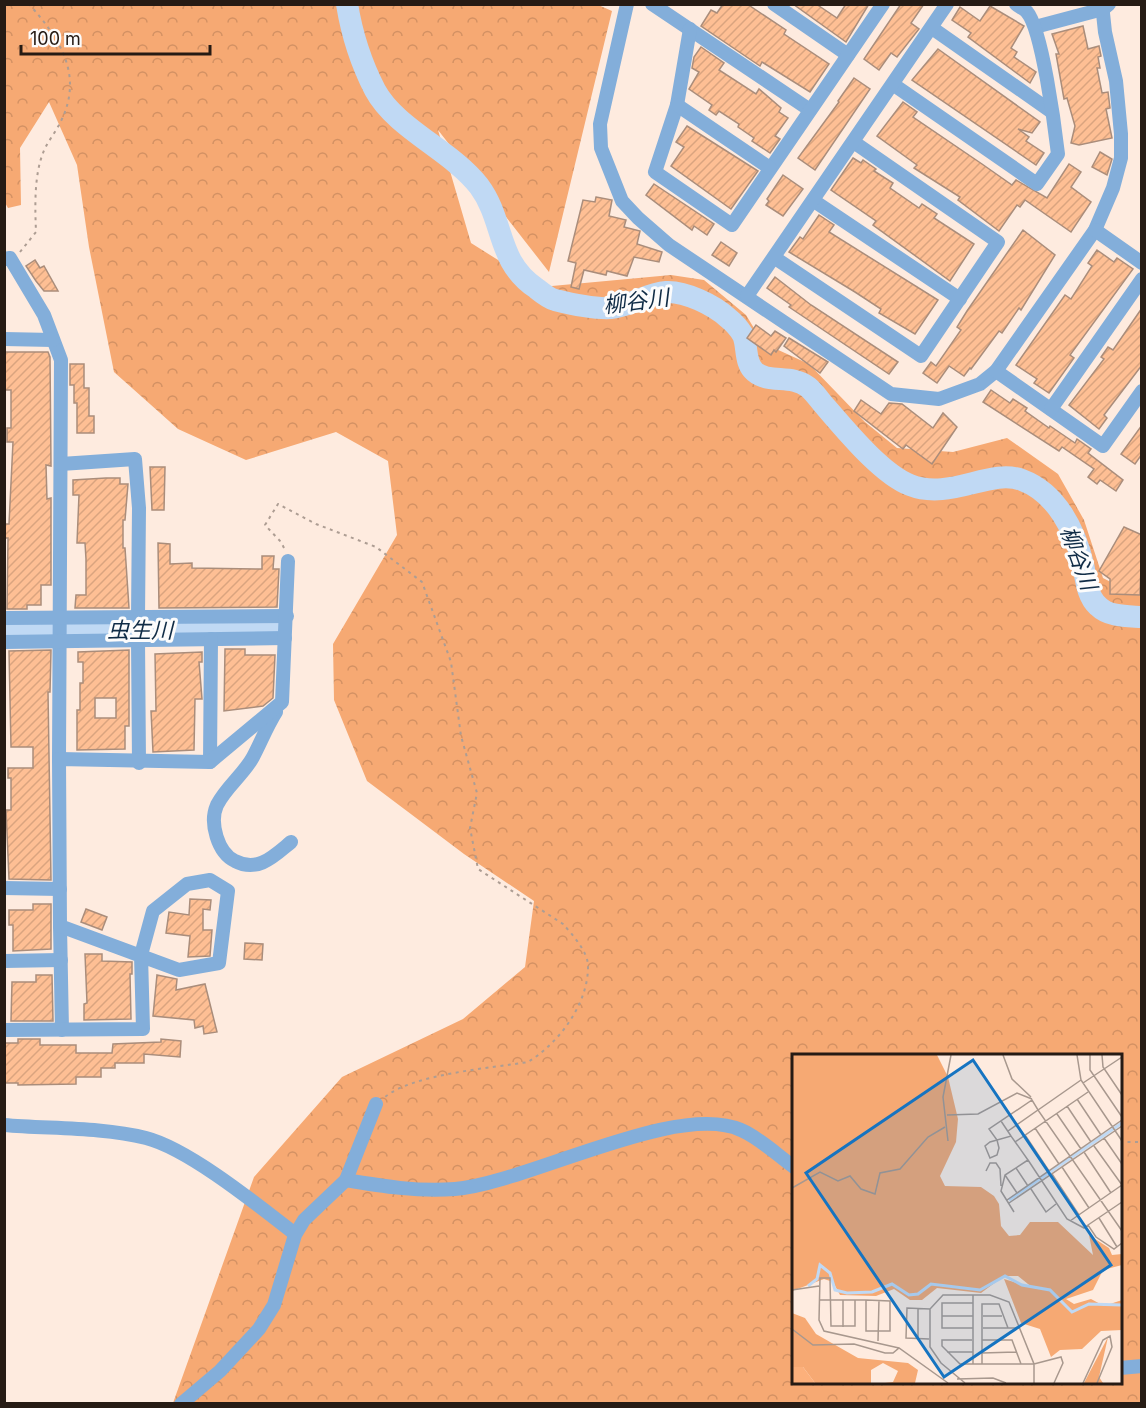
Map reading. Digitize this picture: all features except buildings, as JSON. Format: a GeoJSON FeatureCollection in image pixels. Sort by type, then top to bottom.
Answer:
{"type":"FeatureCollection","features":[{"type":"Feature","properties":{"kind":"street"},"geometry":{"type":"LineString","coordinates":[[627,4],[600,124],[601,148],[622,201],[669,245],[891,394],[939,399],[980,384],[996,371],[1095,230],[1113,188],[1120,158],[1116,81],[1105,32],[1105,6],[1035,27]]}},
{"type":"Feature","properties":{"kind":"street"},"geometry":{"type":"LineString","coordinates":[[652,4],[810,110]]}},
{"type":"Feature","properties":{"kind":"street"},"geometry":{"type":"LineString","coordinates":[[774,4],[848,55]]}},
{"type":"Feature","properties":{"kind":"street"},"geometry":{"type":"LineString","coordinates":[[690,29],[676,105],[655,172],[732,225],[883,4]]}},
{"type":"Feature","properties":{"kind":"street"},"geometry":{"type":"LineString","coordinates":[[747,296],[855,143],[947,4]]}},
{"type":"Feature","properties":{"kind":"street"},"geometry":{"type":"LineString","coordinates":[[894,85],[1037,184],[1058,154],[1053,112],[1035,27],[1027,12],[1016,4]]}},
{"type":"Feature","properties":{"kind":"street"},"geometry":{"type":"LineString","coordinates":[[932,28],[1053,112]]}},
{"type":"Feature","properties":{"kind":"street"},"geometry":{"type":"LineString","coordinates":[[676,105],[770,168]]}},
{"type":"Feature","properties":{"kind":"street"},"geometry":{"type":"LineString","coordinates":[[775,258],[921,356],[998,242],[855,143]]}},
{"type":"Feature","properties":{"kind":"street"},"geometry":{"type":"LineString","coordinates":[[814,201],[960,299]]}},
{"type":"Feature","properties":{"kind":"street"},"geometry":{"type":"LineString","coordinates":[[1095,230],[1142,263]]}},
{"type":"Feature","properties":{"kind":"street"},"geometry":{"type":"LineString","coordinates":[[7,258],[44,315],[61,360],[59,759],[62,1030]]}},
{"type":"Feature","properties":{"kind":"street"},"geometry":{"type":"LineString","coordinates":[[1051,409],[1142,279]]}},
{"type":"Feature","properties":{"kind":"street"},"geometry":{"type":"LineString","coordinates":[[4,339],[53,340]]}},
{"type":"Feature","properties":{"kind":"street"},"geometry":{"type":"LineString","coordinates":[[996,371],[1103,446],[1142,391]]}},
{"type":"Feature","properties":{"kind":"street"},"geometry":{"type":"LineString","coordinates":[[61,464],[135,459],[139,508],[138,617]]}},
{"type":"Feature","properties":{"kind":"street"},"geometry":{"type":"LineString","coordinates":[[288,561],[282,702],[252,758],[216,806],[216,830],[219,846],[227,857],[244,866],[262,864],[291,842]]}},
{"type":"Feature","properties":{"kind":"street"},"geometry":{"type":"LineString","coordinates":[[4,618],[286,616]]}},
{"type":"Feature","properties":{"kind":"street"},"geometry":{"type":"LineString","coordinates":[[4,642],[285,638]]}},
{"type":"Feature","properties":{"kind":"street"},"geometry":{"type":"LineString","coordinates":[[210,762],[211,639]]}},
{"type":"Feature","properties":{"kind":"street"},"geometry":{"type":"LineString","coordinates":[[138,640],[139,763]]}},
{"type":"Feature","properties":{"kind":"street"},"geometry":{"type":"LineString","coordinates":[[59,759],[139,763],[210,762],[282,702]]}},
{"type":"Feature","properties":{"kind":"street"},"geometry":{"type":"LineString","coordinates":[[4,1030],[143,1029],[141,955],[153,911],[187,884],[210,880],[228,891],[219,963],[179,970],[141,955],[60,926]]}},
{"type":"Feature","properties":{"kind":"street"},"geometry":{"type":"LineString","coordinates":[[4,888],[60,889]]}},
{"type":"Feature","properties":{"kind":"street"},"geometry":{"type":"LineString","coordinates":[[4,961],[61,960]]}},
{"type":"Feature","properties":{"kind":"street"},"geometry":{"type":"LineString","coordinates":[[181,1404],[220,1371],[259,1329],[274,1305],[295,1234],[304,1220],[346,1180],[376,1104]]}},
{"type":"Feature","properties":{"kind":"street"},"geometry":{"type":"LineString","coordinates":[[4,1125],[96,1132],[144,1138],[160,1143],[235,1189],[295,1234]]}},
{"type":"Feature","properties":{"kind":"street"},"geometry":{"type":"LineString","coordinates":[[346,1180],[386,1187],[456,1189],[655,1132],[693,1126],[722,1126],[742,1130],[792,1166]]}},
{"type":"Feature","properties":{"kind":"street"},"geometry":{"type":"LineString","coordinates":[[1122,1368],[1142,1366]]}},
{"type":"Feature","properties":{"kind":"path"},"geometry":{"type":"LineString","coordinates":[[7,258],[19,255],[36,232],[34,205],[42,153],[68,105],[70,77],[67,56],[49,27],[28,4]]}},
{"type":"Feature","properties":{"kind":"path"},"geometry":{"type":"LineString","coordinates":[[288,561],[281,542],[265,525],[278,504],[316,524],[376,547],[422,582],[451,662],[461,736],[477,793],[470,828],[478,869],[562,924],[574,935],[589,965],[581,1001],[561,1033],[528,1062],[396,1088],[376,1104]]}},
{"type":"Feature","properties":{"kind":"path"},"geometry":{"type":"LineString","coordinates":[[1122,1142],[1142,1142]]}},
{"type":"Feature","properties":{"kind":"green space"},"geometry":{"type":"Polygon","coordinates":[[[596,4],[612,11],[549,272],[438,130],[471,243],[541,287],[671,275],[704,280],[746,315],[763,343],[809,364],[865,422],[897,448],[953,452],[1007,438],[1058,474],[1084,520],[1103,578],[1130,592],[1141,593],[1141,1403],[173,1403],[254,1177],[342,1077],[463,1019],[525,967],[534,901],[464,854],[367,781],[334,700],[333,644],[397,535],[388,461],[336,432],[246,460],[178,429],[114,372],[89,247],[77,165],[49,102],[20,148],[21,205],[8,208],[4,201],[4,5],[596,4]]]}},
{"type":"Feature","properties":{"kind":"waterway","name":"柳谷川"},"geometry":{"type":"LineString","coordinates":[[347,4],[365,70],[384,104],[410,128],[454,161],[479,186],[487,199],[514,266],[540,291],[555,300],[598,308],[618,307],[666,292],[690,296],[707,304],[722,313],[742,333],[749,364],[755,372],[767,378],[795,381],[808,387],[875,461],[899,479],[925,489],[955,487],[1010,477],[1034,486],[1045,494],[1063,514],[1080,551],[1089,592],[1094,602],[1102,610],[1113,614],[1142,617]]}},
{"type":"Feature","properties":{"kind":"waterway","name":"虫生川"},"geometry":{"type":"LineString","coordinates":[[4,631],[275,629]]}}]}
